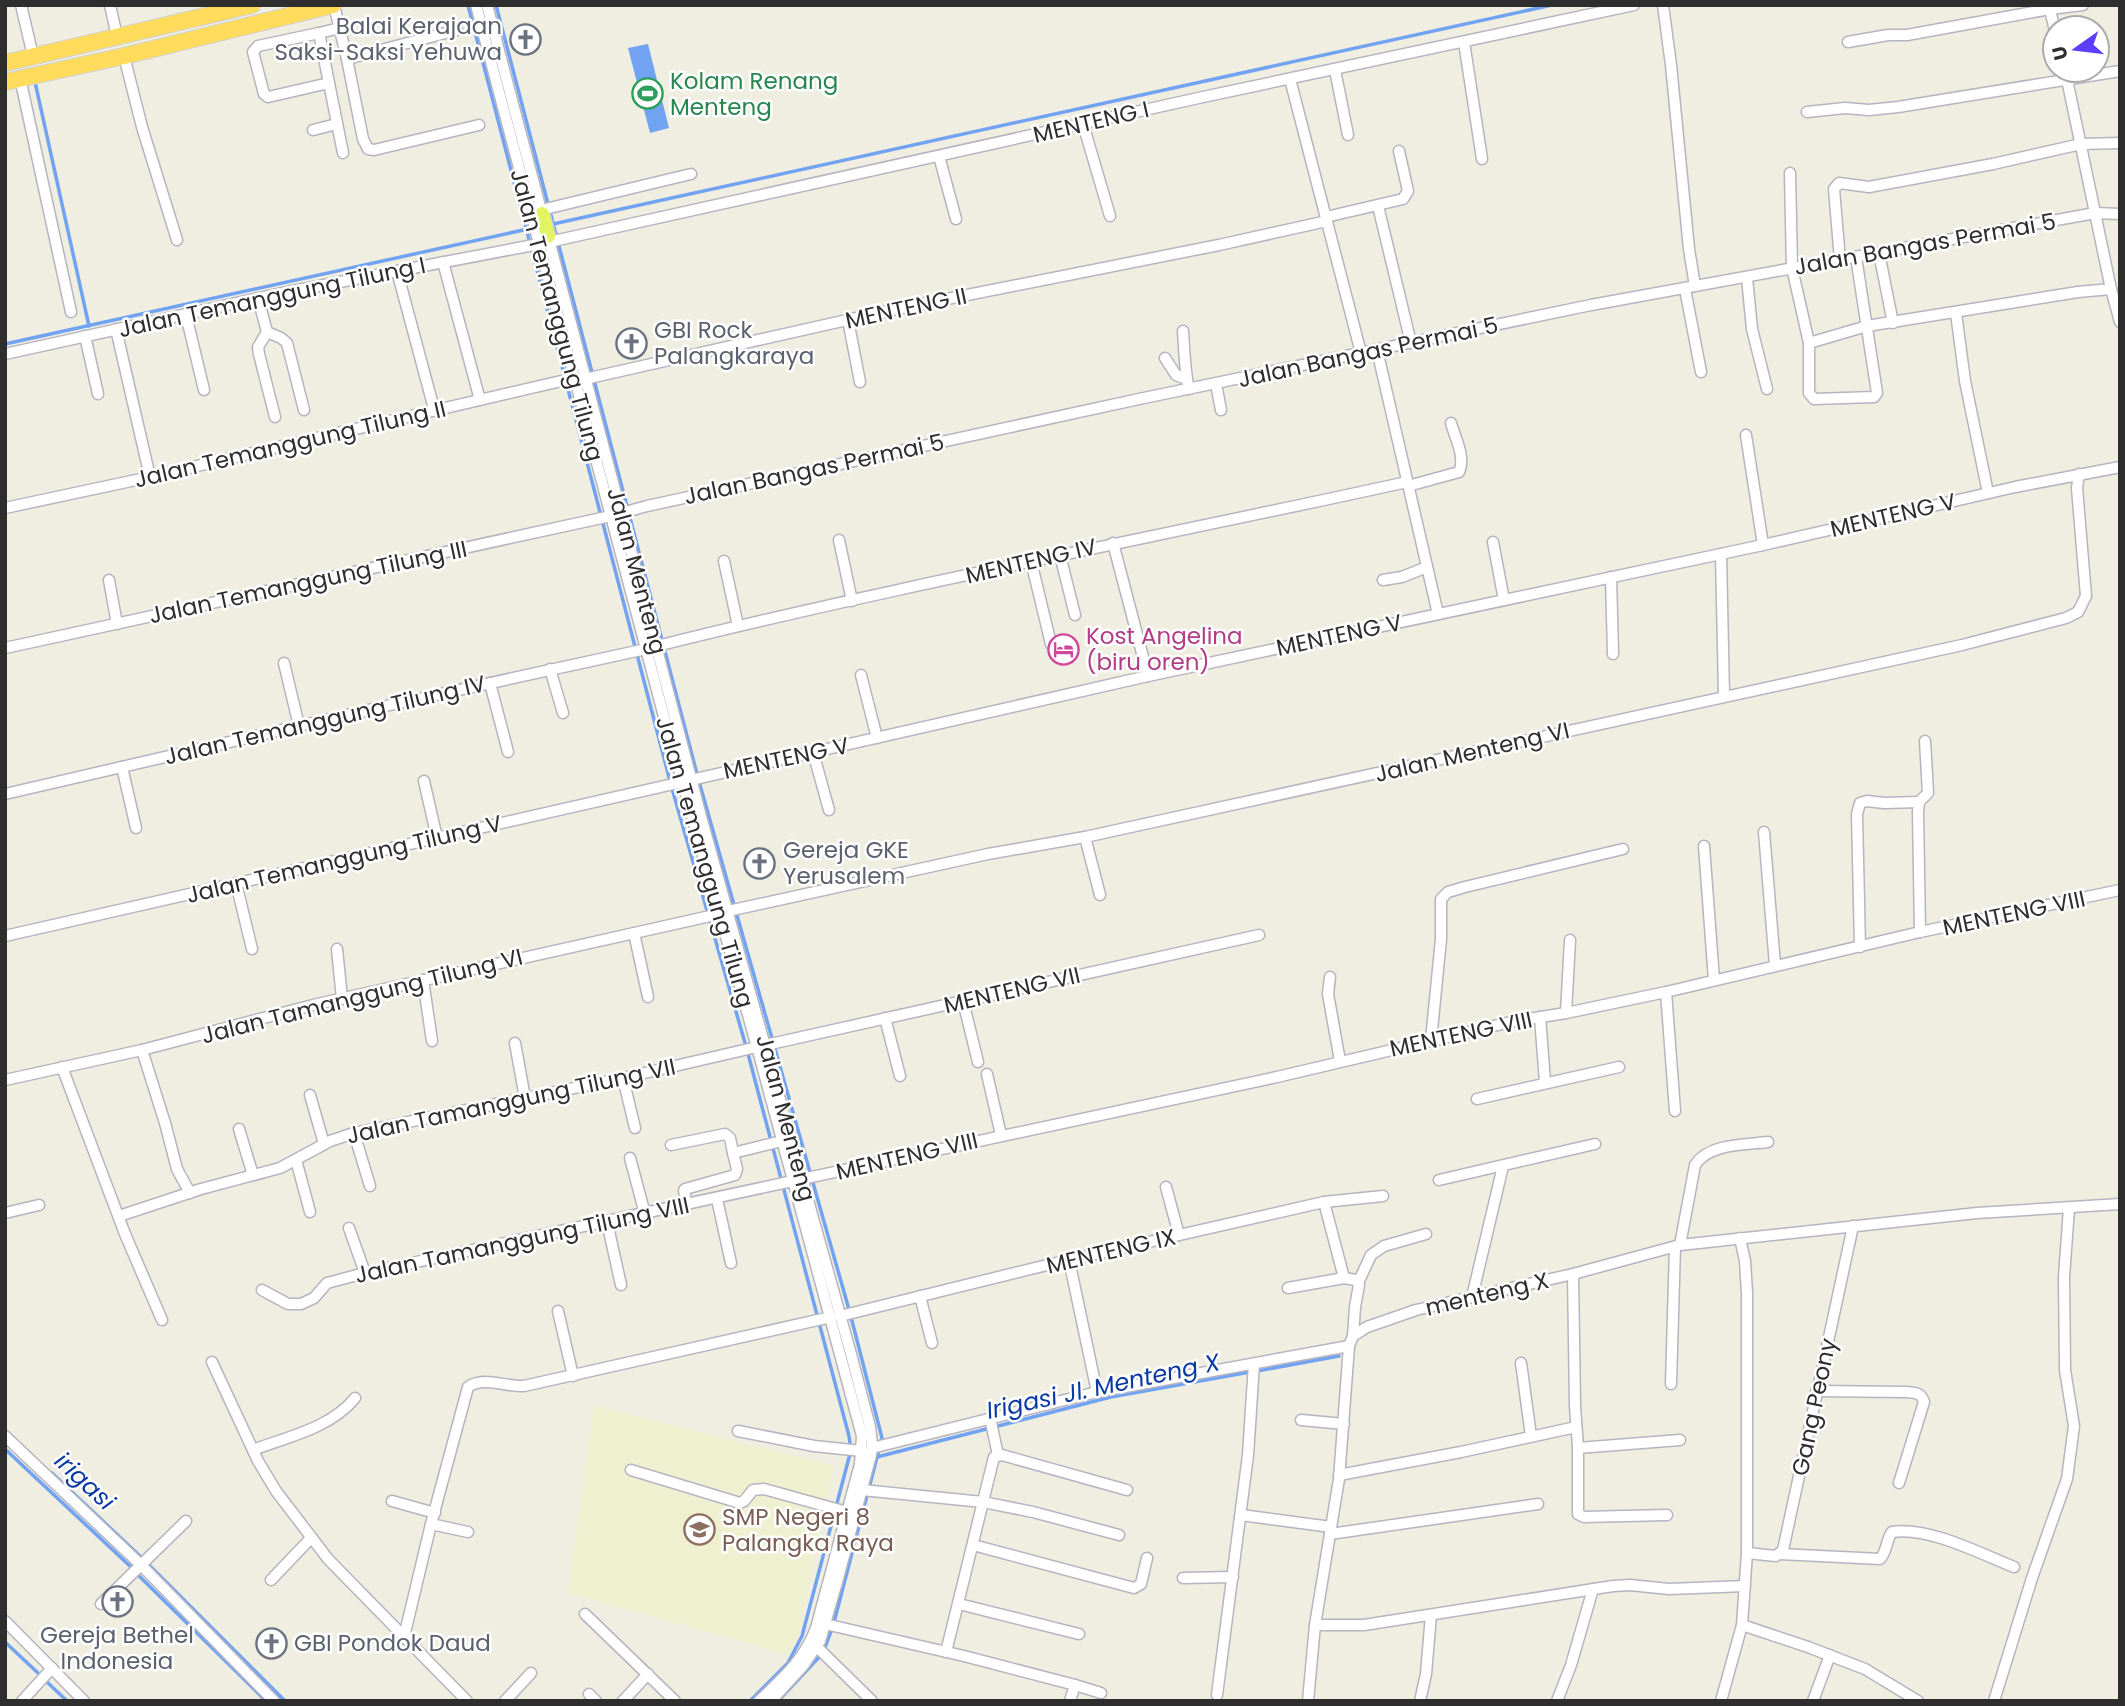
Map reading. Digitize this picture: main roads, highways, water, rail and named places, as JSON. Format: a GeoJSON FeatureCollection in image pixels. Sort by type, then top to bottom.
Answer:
{"type":"FeatureCollection","features":[{"type":"Feature","properties":{"kind":"highway"},"geometry":{"type":"LineString","coordinates":[[21,59],[252,5]]}},
{"type":"Feature","properties":{"kind":"highway"},"geometry":{"type":"LineString","coordinates":[[21,78],[333,5]]}},
{"type":"Feature","properties":{"kind":"main road","name":"Jalan Temanggung Tilung"},"geometry":{"type":"LineString","coordinates":[[538,214],[543,240]]}},
{"type":"Feature","properties":{"kind":"water"},"geometry":{"type":"Polygon","coordinates":[[[648,44],[669,128],[650,133],[628,48],[648,44]]]}},
{"type":"Feature","properties":{"kind":"waterway"},"geometry":{"type":"LineString","coordinates":[[468,5],[671,785],[747,1050],[849,1436],[851,1450],[802,1636],[788,1663],[750,1701]]}},
{"type":"Feature","properties":{"kind":"waterway"},"geometry":{"type":"LineString","coordinates":[[496,5],[698,778],[850,1313],[882,1438],[833,1626],[823,1653],[778,1701]]}},
{"type":"Feature","properties":{"kind":"waterway"},"geometry":{"type":"LineString","coordinates":[[553,224],[1552,5]]}},
{"type":"Feature","properties":{"kind":"waterway"},"geometry":{"type":"LineString","coordinates":[[35,82],[89,326]]}},
{"type":"Feature","properties":{"kind":"waterway"},"geometry":{"type":"LineString","coordinates":[[5,344],[528,229]]}},
{"type":"Feature","properties":{"kind":"waterway","name":"Irigasi Jl. Menteng X"},"geometry":{"type":"LineString","coordinates":[[1257,1371],[1339,1356]]}},
{"type":"Feature","properties":{"kind":"waterway","name":"Irigasi Jl. Menteng X"},"geometry":{"type":"LineString","coordinates":[[877,1457],[1111,1397],[1250,1372]]}},
{"type":"Feature","properties":{"kind":"waterway","name":"irigasi"},"geometry":{"type":"LineString","coordinates":[[5,1449],[132,1568]]}},
{"type":"Feature","properties":{"kind":"waterway","name":"irigasi"},"geometry":{"type":"LineString","coordinates":[[52,1473],[142,1558]]}},
{"type":"Feature","properties":{"kind":"waterway"},"geometry":{"type":"LineString","coordinates":[[146,1562],[285,1701]]}},
{"type":"Feature","properties":{"kind":"waterway"},"geometry":{"type":"LineString","coordinates":[[135,1572],[266,1701]]}},
{"type":"Feature","properties":{"kind":"waterway"},"geometry":{"type":"LineString","coordinates":[[5,1642],[38,1673]]}},
{"type":"Feature","properties":{"kind":"waterway"},"geometry":{"type":"LineString","coordinates":[[47,1682],[67,1701]]}},
{"type":"Feature","properties":{"kind":"place","name":"Balai Kerajaan Saksi-Saksi Yehuwa"},"geometry":{"type":"Point","coordinates":[525,39]}},
{"type":"Feature","properties":{"kind":"place","name":"Kolam Renang Menteng"},"geometry":{"type":"Point","coordinates":[647,94]}},
{"type":"Feature","properties":{"kind":"place","name":"GBI Rock Palangkaraya"},"geometry":{"type":"Point","coordinates":[631,343]}},
{"type":"Feature","properties":{"kind":"place","name":"Kost Angelina (biru oren)"},"geometry":{"type":"Point","coordinates":[1063,649]}},
{"type":"Feature","properties":{"kind":"place","name":"Gereja GKE Yerusalem"},"geometry":{"type":"Point","coordinates":[760,863]}},
{"type":"Feature","properties":{"kind":"place","name":"SMP Negeri 8 Palangka Raya"},"geometry":{"type":"Point","coordinates":[699,1530]}},
{"type":"Feature","properties":{"kind":"place","name":"Gereja Bethel Indonesia"},"geometry":{"type":"Point","coordinates":[117,1601]}},
{"type":"Feature","properties":{"kind":"place","name":"GBI Pondok Daud"},"geometry":{"type":"Point","coordinates":[271,1643]}}]}
